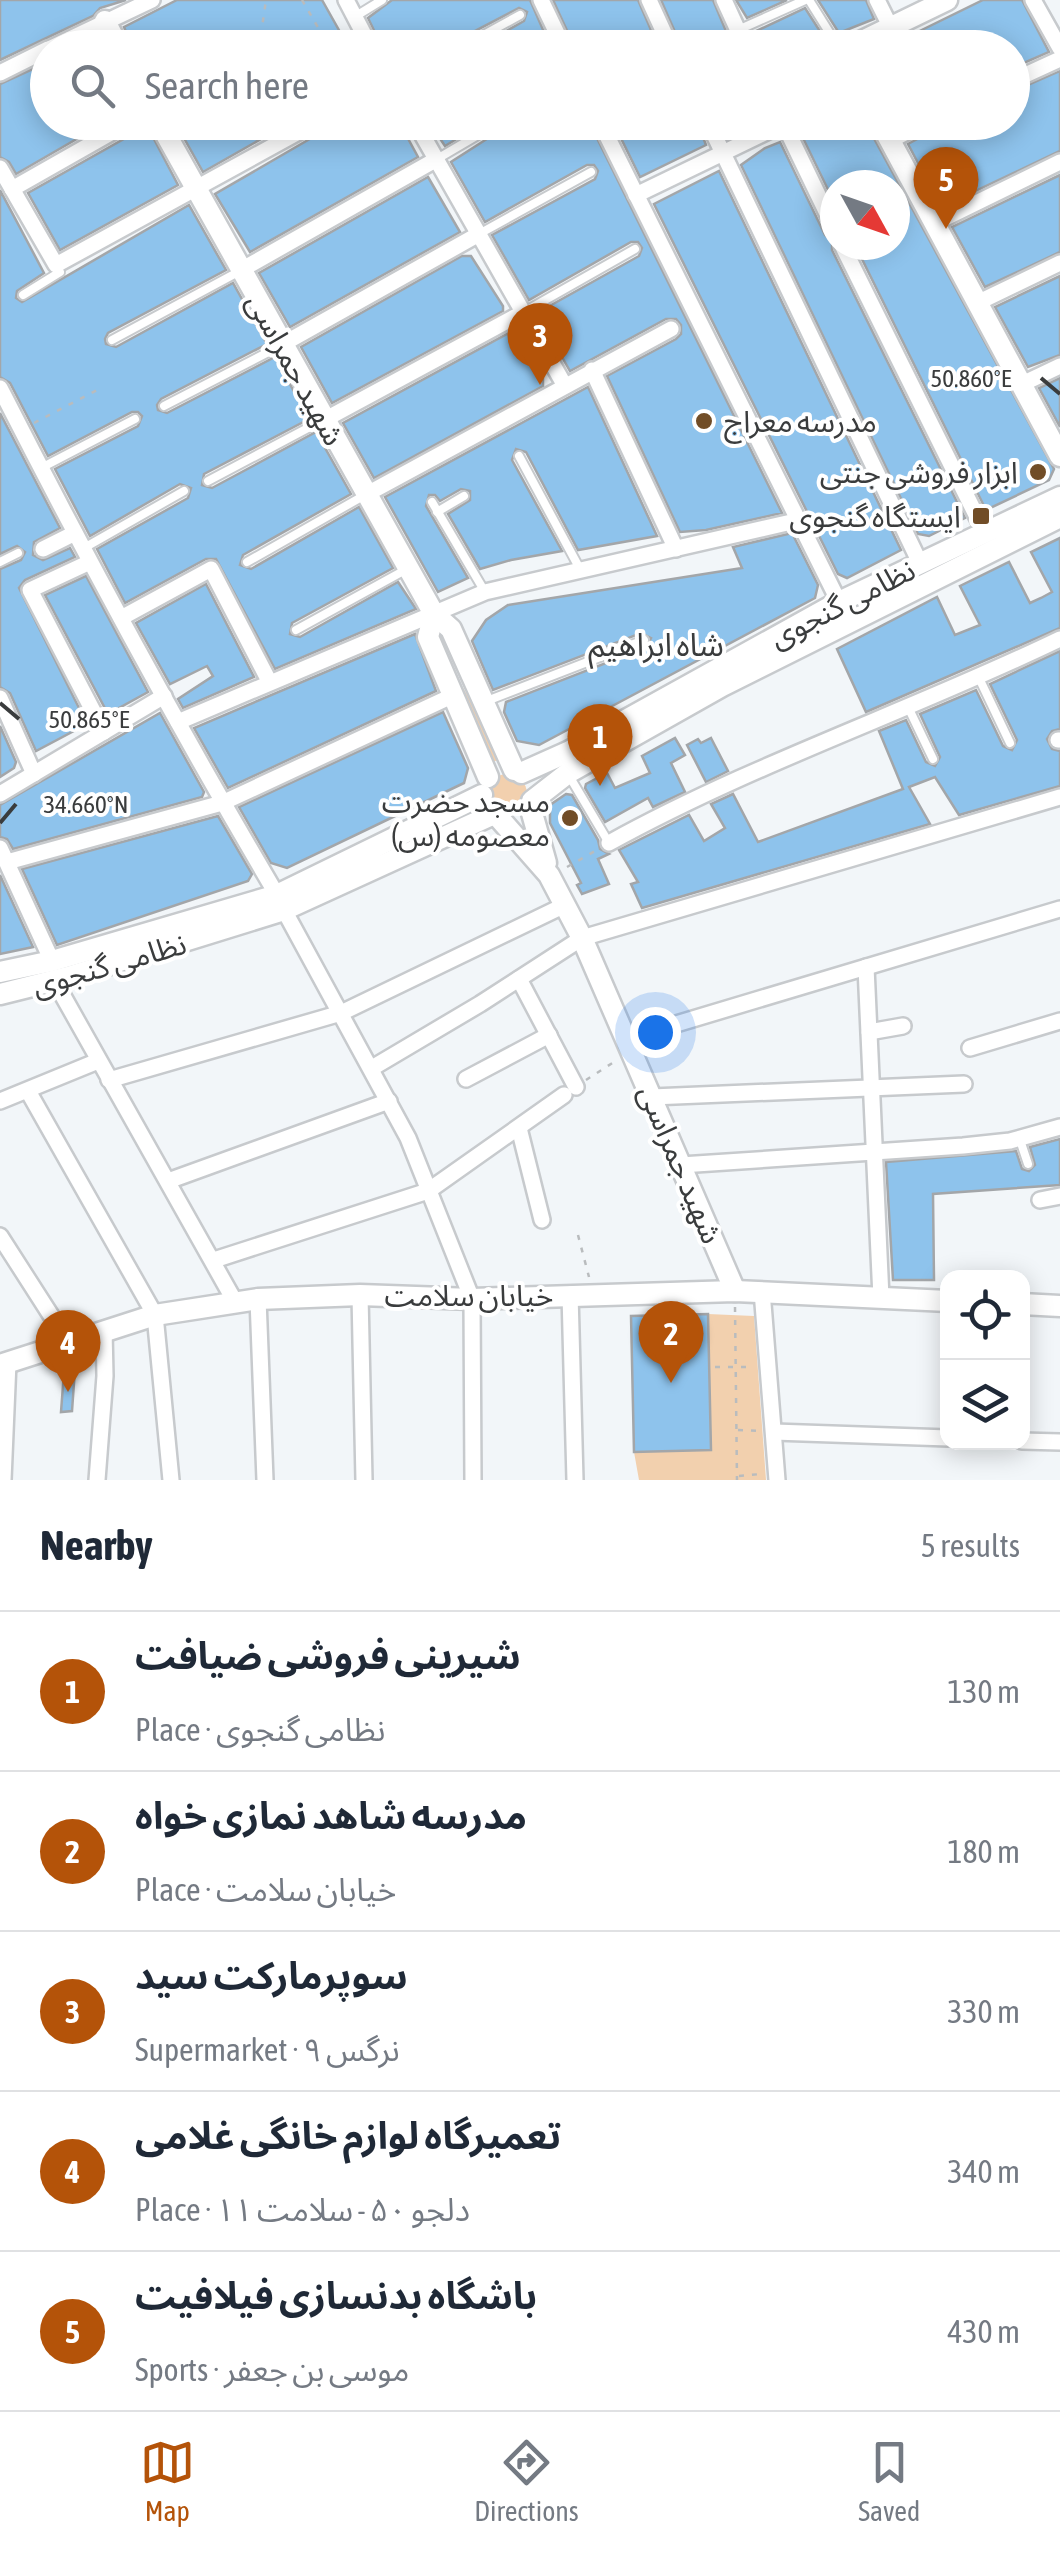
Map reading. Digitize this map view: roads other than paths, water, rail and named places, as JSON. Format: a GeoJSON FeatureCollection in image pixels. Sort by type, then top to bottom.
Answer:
{"type":"FeatureCollection","features":[{"type":"Feature","properties":{"kind":"street"},"geometry":{"type":"LineString","coordinates":[[86,30],[152,0]]}},
{"type":"Feature","properties":{"kind":"street"},"geometry":{"type":"LineString","coordinates":[[346,0],[362,30]]}},
{"type":"Feature","properties":{"kind":"street"},"geometry":{"type":"LineString","coordinates":[[541,0],[555,30]]}},
{"type":"Feature","properties":{"kind":"street"},"geometry":{"type":"LineString","coordinates":[[649,0],[663,30]]}},
{"type":"Feature","properties":{"kind":"street"},"geometry":{"type":"LineString","coordinates":[[724,0],[738,30]]}},
{"type":"Feature","properties":{"kind":"street"},"geometry":{"type":"LineString","coordinates":[[877,0],[891,28]]}},
{"type":"Feature","properties":{"kind":"street"},"geometry":{"type":"LineString","coordinates":[[887,30],[947,0]]}},
{"type":"Feature","properties":{"kind":"street"},"geometry":{"type":"LineString","coordinates":[[1033,0],[1060,48]]}},
{"type":"Feature","properties":{"kind":"street"},"geometry":{"type":"LineString","coordinates":[[105,21],[110,30]]}},
{"type":"Feature","properties":{"kind":"street"},"geometry":{"type":"LineString","coordinates":[[0,73],[30,58]]}},
{"type":"Feature","properties":{"kind":"street"},"geometry":{"type":"LineString","coordinates":[[1030,73],[1060,59]]}},
{"type":"Feature","properties":{"kind":"street"},"geometry":{"type":"LineString","coordinates":[[12,189],[97,140]]}},
{"type":"Feature","properties":{"kind":"street","name":"شهید جمراسی"},"geometry":{"type":"LineString","coordinates":[[169,140],[434,614],[451,628],[518,771]]}},
{"type":"Feature","properties":{"kind":"street"},"geometry":{"type":"LineString","coordinates":[[0,168],[56,265],[286,140]]}},
{"type":"Feature","properties":{"kind":"street"},"geometry":{"type":"LineString","coordinates":[[425,140],[565,386]]}},
{"type":"Feature","properties":{"kind":"street"},"geometry":{"type":"LineString","coordinates":[[609,140],[839,602]]}},
{"type":"Feature","properties":{"kind":"street"},"geometry":{"type":"LineString","coordinates":[[716,140],[920,563]]}},
{"type":"Feature","properties":{"kind":"street"},"geometry":{"type":"LineString","coordinates":[[636,195],[748,140]]}},
{"type":"Feature","properties":{"kind":"street"},"geometry":{"type":"LineString","coordinates":[[792,140],[820,199]]}},
{"type":"Feature","properties":{"kind":"street"},"geometry":{"type":"LineString","coordinates":[[888,140],[1060,456]]}},
{"type":"Feature","properties":{"kind":"street"},"geometry":{"type":"LineString","coordinates":[[240,270],[437,160]]}},
{"type":"Feature","properties":{"kind":"street"},"geometry":{"type":"LineString","coordinates":[[933,224],[1060,162]]}},
{"type":"Feature","properties":{"kind":"street"},"geometry":{"type":"LineString","coordinates":[[283,344],[479,234]]}},
{"type":"Feature","properties":{"kind":"street"},"geometry":{"type":"LineString","coordinates":[[849,260],[984,532]]}},
{"type":"Feature","properties":{"kind":"street"},"geometry":{"type":"LineString","coordinates":[[976,303],[1060,263]]}},
{"type":"Feature","properties":{"kind":"street"},"geometry":{"type":"LineString","coordinates":[[324,420],[524,312]]}},
{"type":"Feature","properties":{"kind":"street"},"geometry":{"type":"LineString","coordinates":[[367,494],[671,329]]}},
{"type":"Feature","properties":{"kind":"street"},"geometry":{"type":"LineString","coordinates":[[1020,385],[1060,366]]}},
{"type":"Feature","properties":{"kind":"street"},"geometry":{"type":"LineString","coordinates":[[592,370],[676,549]]}},
{"type":"Feature","properties":{"kind":"street"},"geometry":{"type":"LineString","coordinates":[[0,388],[120,618],[372,1068],[428,1191],[472,1298],[473,1480]]}},
{"type":"Feature","properties":{"kind":"street","name":"نظامی گنجوی"},"geometry":{"type":"LineString","coordinates":[[518,771],[568,752],[839,602],[1060,497]]}},
{"type":"Feature","properties":{"kind":"street","name":"نظامی گنجوی"},"geometry":{"type":"LineString","coordinates":[[531,803],[568,773],[722,686],[1060,517]]}},
{"type":"Feature","properties":{"kind":"street"},"geometry":{"type":"LineString","coordinates":[[178,722],[484,592],[800,520]]}},
{"type":"Feature","properties":{"kind":"street"},"geometry":{"type":"LineString","coordinates":[[43,549],[75,533]]}},
{"type":"Feature","properties":{"kind":"street"},"geometry":{"type":"LineString","coordinates":[[87,555],[30,590],[104,732]]}},
{"type":"Feature","properties":{"kind":"street"},"geometry":{"type":"LineString","coordinates":[[120,618],[211,569],[270,681]]}},
{"type":"Feature","properties":{"kind":"street","name":"شهید جمراسی"},"geometry":{"type":"LineString","coordinates":[[434,614],[428,637],[454,695],[485,786]]}},
{"type":"Feature","properties":{"kind":"street"},"geometry":{"type":"LineString","coordinates":[[609,843],[727,782],[908,709],[1060,639]]}},
{"type":"Feature","properties":{"kind":"street"},"geometry":{"type":"LineString","coordinates":[[234,1300],[98,1060],[3,855],[222,802],[454,695]]}},
{"type":"Feature","properties":{"kind":"street"},"geometry":{"type":"LineString","coordinates":[[0,794],[164,696]]}},
{"type":"Feature","properties":{"kind":"street"},"geometry":{"type":"LineString","coordinates":[[0,698],[34,774]]}},
{"type":"Feature","properties":{"kind":"street"},"geometry":{"type":"LineString","coordinates":[[500,770],[518,771],[531,785],[531,803],[549,875],[496,816],[485,786],[500,770]]}},
{"type":"Feature","properties":{"kind":"street","name":"نظامی گنجوی"},"geometry":{"type":"LineString","coordinates":[[280,902],[485,786]]}},
{"type":"Feature","properties":{"kind":"street"},"geometry":{"type":"LineString","coordinates":[[372,1068],[582,938],[1060,796]]}},
{"type":"Feature","properties":{"kind":"street"},"geometry":{"type":"LineString","coordinates":[[496,816],[520,816],[531,803]]}},
{"type":"Feature","properties":{"kind":"street","name":"نظامی گنجوی"},"geometry":{"type":"LineString","coordinates":[[0,994],[53,970],[280,902],[496,816]]}},
{"type":"Feature","properties":{"kind":"street","name":"شهید جمراسی"},"geometry":{"type":"LineString","coordinates":[[549,875],[582,938],[735,1291]]}},
{"type":"Feature","properties":{"kind":"street"},"geometry":{"type":"LineString","coordinates":[[110,1080],[341,1013],[565,905]]}},
{"type":"Feature","properties":{"kind":"street"},"geometry":{"type":"LineString","coordinates":[[628,1045],[866,967],[1060,910]]}},
{"type":"Feature","properties":{"kind":"street"},"geometry":{"type":"LineString","coordinates":[[866,967],[881,1298]]}},
{"type":"Feature","properties":{"kind":"street","name":"نظامی گنجوی"},"geometry":{"type":"LineString","coordinates":[[0,972],[53,970]]}},
{"type":"Feature","properties":{"kind":"street"},"geometry":{"type":"LineString","coordinates":[[214,1260],[428,1191],[570,1091],[549,1035],[519,978]]}},
{"type":"Feature","properties":{"kind":"street"},"geometry":{"type":"LineString","coordinates":[[970,1048],[1060,1021]]}},
{"type":"Feature","properties":{"kind":"street"},"geometry":{"type":"LineString","coordinates":[[869,1032],[903,1026]]}},
{"type":"Feature","properties":{"kind":"street"},"geometry":{"type":"LineString","coordinates":[[466,1079],[549,1035]]}},
{"type":"Feature","properties":{"kind":"street"},"geometry":{"type":"LineString","coordinates":[[0,1101],[98,1060]]}},
{"type":"Feature","properties":{"kind":"street"},"geometry":{"type":"LineString","coordinates":[[652,1096],[964,1084]]}},
{"type":"Feature","properties":{"kind":"street"},"geometry":{"type":"LineString","coordinates":[[28,1091],[154,1315],[170,1480]]}},
{"type":"Feature","properties":{"kind":"street"},"geometry":{"type":"LineString","coordinates":[[168,1180],[389,1101]]}},
{"type":"Feature","properties":{"kind":"street"},"geometry":{"type":"LineString","coordinates":[[680,1165],[963,1146],[1020,1138],[1060,1126]]}},
{"type":"Feature","properties":{"kind":"street"},"geometry":{"type":"LineString","coordinates":[[518,1128],[542,1220]]}},
{"type":"Feature","properties":{"kind":"street"},"geometry":{"type":"LineString","coordinates":[[1040,1200],[1060,1196]]}},
{"type":"Feature","properties":{"kind":"street"},"geometry":{"type":"LineString","coordinates":[[0,1236],[68,1342]]}},
{"type":"Feature","properties":{"kind":"street","name":"خیابان سلامت"},"geometry":{"type":"LineString","coordinates":[[4,1364],[154,1315],[234,1300],[735,1291],[940,1301]]}},
{"type":"Feature","properties":{"kind":"street"},"geometry":{"type":"LineString","coordinates":[[762,1292],[777,1477]]}},
{"type":"Feature","properties":{"kind":"street"},"geometry":{"type":"LineString","coordinates":[[570,1294],[576,1480]]}},
{"type":"Feature","properties":{"kind":"street"},"geometry":{"type":"LineString","coordinates":[[360,1295],[364,1480]]}},
{"type":"Feature","properties":{"kind":"street"},"geometry":{"type":"LineString","coordinates":[[258,1299],[266,1480]]}},
{"type":"Feature","properties":{"kind":"street"},"geometry":{"type":"LineString","coordinates":[[1030,1304],[1060,1306]]}},
{"type":"Feature","properties":{"kind":"street"},"geometry":{"type":"LineString","coordinates":[[98,1480],[104,1330]]}},
{"type":"Feature","properties":{"kind":"street"},"geometry":{"type":"LineString","coordinates":[[3,1480],[4,1364]]}},
{"type":"Feature","properties":{"kind":"street"},"geometry":{"type":"LineString","coordinates":[[774,1432],[940,1438]]}},
{"type":"Feature","properties":{"kind":"street"},"geometry":{"type":"LineString","coordinates":[[1030,1441],[1060,1442]]}},
{"type":"Feature","properties":{"kind":"lane"},"geometry":{"type":"LineString","coordinates":[[355,16],[382,0]]}},
{"type":"Feature","properties":{"kind":"lane"},"geometry":{"type":"LineString","coordinates":[[738,30],[807,0],[825,30]]}},
{"type":"Feature","properties":{"kind":"lane"},"geometry":{"type":"LineString","coordinates":[[493,30],[520,15]]}},
{"type":"Feature","properties":{"kind":"lane"},"geometry":{"type":"LineString","coordinates":[[437,160],[470,140]]}},
{"type":"Feature","properties":{"kind":"lane"},"geometry":{"type":"LineString","coordinates":[[479,234],[591,172]]}},
{"type":"Feature","properties":{"kind":"lane"},"geometry":{"type":"LineString","coordinates":[[524,312],[635,249]]}},
{"type":"Feature","properties":{"kind":"lane"},"geometry":{"type":"LineString","coordinates":[[22,295],[60,272],[56,265]]}},
{"type":"Feature","properties":{"kind":"lane"},"geometry":{"type":"LineString","coordinates":[[112,340],[240,270]]}},
{"type":"Feature","properties":{"kind":"lane"},"geometry":{"type":"LineString","coordinates":[[164,406],[283,344]]}},
{"type":"Feature","properties":{"kind":"lane"},"geometry":{"type":"LineString","coordinates":[[41,468],[135,419]]}},
{"type":"Feature","properties":{"kind":"lane"},"geometry":{"type":"LineString","coordinates":[[208,481],[324,420]]}},
{"type":"Feature","properties":{"kind":"lane"},"geometry":{"type":"LineString","coordinates":[[519,456],[581,571]]}},
{"type":"Feature","properties":{"kind":"lane"},"geometry":{"type":"LineString","coordinates":[[87,555],[184,491]]}},
{"type":"Feature","properties":{"kind":"lane"},"geometry":{"type":"LineString","coordinates":[[246,562],[367,494]]}},
{"type":"Feature","properties":{"kind":"lane"},"geometry":{"type":"LineString","coordinates":[[437,512],[464,496]]}},
{"type":"Feature","properties":{"kind":"lane"},"geometry":{"type":"LineString","coordinates":[[432,502],[484,592]]}},
{"type":"Feature","properties":{"kind":"lane"},"geometry":{"type":"LineString","coordinates":[[0,562],[18,553]]}},
{"type":"Feature","properties":{"kind":"lane"},"geometry":{"type":"LineString","coordinates":[[296,630],[409,568]]}},
{"type":"Feature","properties":{"kind":"lane"},"geometry":{"type":"LineString","coordinates":[[484,702],[644,640]]}},
{"type":"Feature","properties":{"kind":"lane"},"geometry":{"type":"LineString","coordinates":[[979,678],[1010,742]]}},
{"type":"Feature","properties":{"kind":"lane"},"geometry":{"type":"LineString","coordinates":[[908,709],[933,759]]}},
{"type":"Feature","properties":{"kind":"lane"},"geometry":{"type":"LineString","coordinates":[[568,773],[609,843]]}},
{"type":"Feature","properties":{"kind":"lane"},"geometry":{"type":"LineString","coordinates":[[1020,1138],[1028,1164]]}},
{"type":"Feature","properties":{"kind":"place","name":"باشگاه بدنسازی فیلافیت"},"geometry":{"type":"Point","coordinates":[946,229]}},
{"type":"Feature","properties":{"kind":"place","name":"سوپرمارکت سید"},"geometry":{"type":"Point","coordinates":[540,385]}},
{"type":"Feature","properties":{"kind":"place","name":"مدرسه معراج"},"geometry":{"type":"Point","coordinates":[704,421]}},
{"type":"Feature","properties":{"kind":"place","name":"ابزار فروشی جنتی"},"geometry":{"type":"Point","coordinates":[1038,472]}},
{"type":"Feature","properties":{"kind":"place","name":"ایستگاه گنجوی"},"geometry":{"type":"Point","coordinates":[981,516]}},
{"type":"Feature","properties":{"kind":"place","name":"شیرینی فروشی ضیافت"},"geometry":{"type":"Point","coordinates":[600,786]}},
{"type":"Feature","properties":{"kind":"place","name":"مسجد حضرت معصومه (س)"},"geometry":{"type":"Point","coordinates":[570,818]}},
{"type":"Feature","properties":{"kind":"place","name":"مدرسه شاهد نمازی خواه"},"geometry":{"type":"Point","coordinates":[671,1383]}},
{"type":"Feature","properties":{"kind":"place","name":"تعمیرگاه لوازم خانگی غلامی"},"geometry":{"type":"Point","coordinates":[68,1392]}},
{"type":"Feature","properties":{"kind":"district","name":"شاه ابراهیم"},"geometry":{"type":"Point","coordinates":[656,644]}}]}
